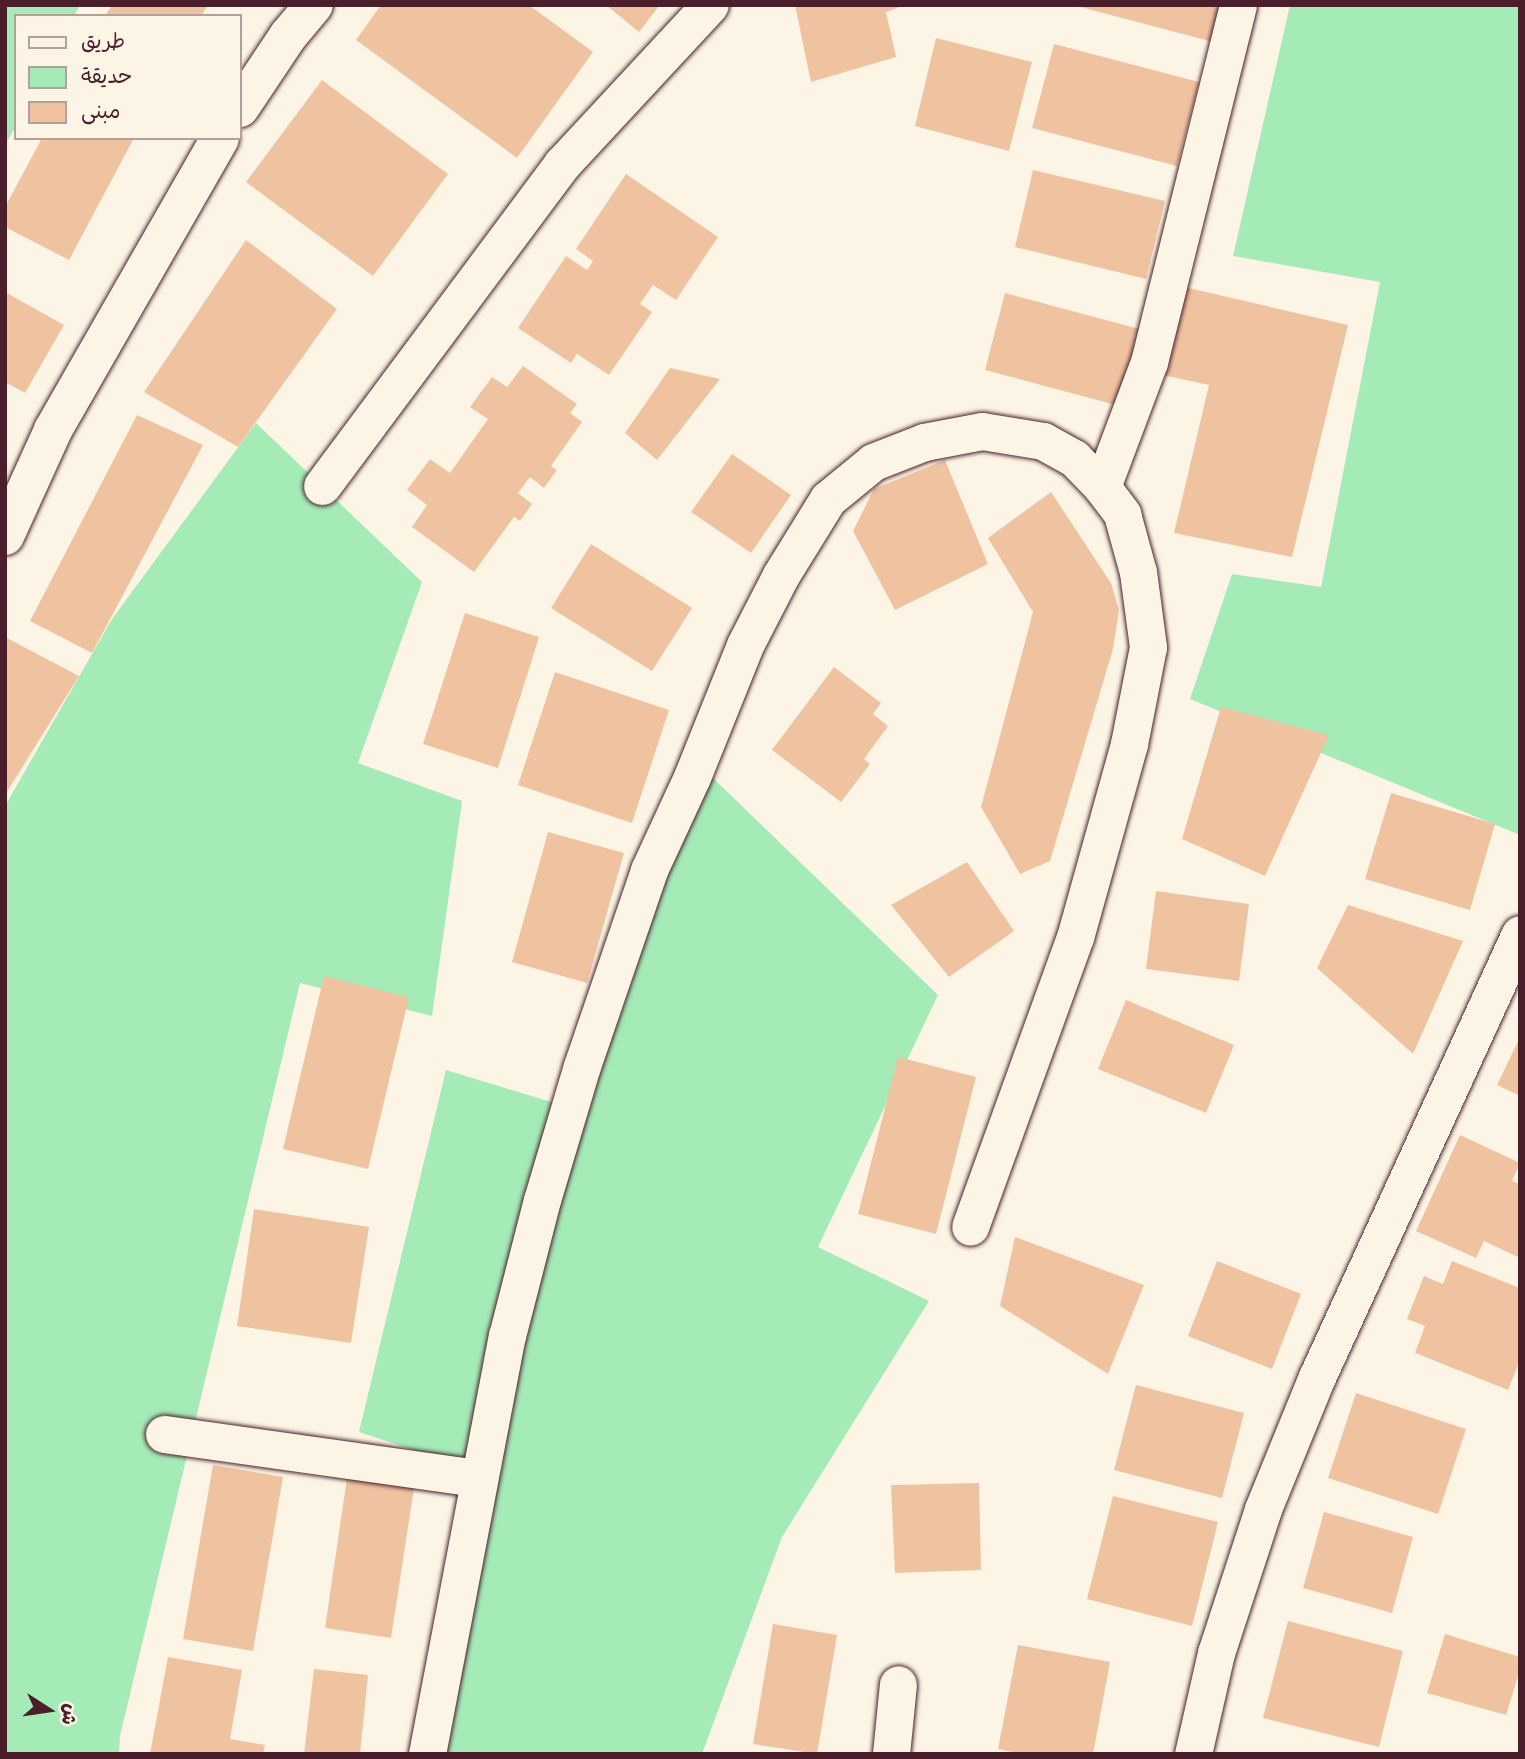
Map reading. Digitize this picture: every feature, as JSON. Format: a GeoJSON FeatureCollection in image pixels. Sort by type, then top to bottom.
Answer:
{"type":"FeatureCollection","features":[{"type":"Feature","properties":{"kind":"street"},"geometry":{"type":"LineString","coordinates":[[242,105],[288,36],[314,5]]}},
{"type":"Feature","properties":{"kind":"street"},"geometry":{"type":"LineString","coordinates":[[322,486],[562,164],[710,5]]}},
{"type":"Feature","properties":{"kind":"street"},"geometry":{"type":"LineString","coordinates":[[1102,487],[1149,362],[1238,5]]}},
{"type":"Feature","properties":{"kind":"street"},"geometry":{"type":"LineString","coordinates":[[5,536],[53,430],[219,140]]}},
{"type":"Feature","properties":{"kind":"street"},"geometry":{"type":"LineString","coordinates":[[427,1754],[507,1336],[542,1200],[582,1066],[649,870],[692,778],[745,645],[781,575],[828,499],[873,461],[924,442],[982,431],[1043,441],[1073,458],[1102,487],[1122,514],[1138,572],[1148,647],[1129,744],[1075,937],[970,1227]]}},
{"type":"Feature","properties":{"kind":"street"},"geometry":{"type":"LineString","coordinates":[[1193,1754],[1216,1653],[1263,1509],[1318,1377],[1520,934]]}},
{"type":"Feature","properties":{"kind":"street"},"geometry":{"type":"LineString","coordinates":[[164,1434],[478,1478]]}},
{"type":"Feature","properties":{"kind":"street"},"geometry":{"type":"LineString","coordinates":[[891,1754],[898,1684]]}},
{"type":"Feature","properties":{"kind":"green space"},"geometry":{"type":"Polygon","coordinates":[[[5,5],[80,5],[75,14],[14,14],[14,129],[5,145],[5,5]]]}},
{"type":"Feature","properties":{"kind":"green space"},"geometry":{"type":"Polygon","coordinates":[[[1290,5],[1520,5],[1520,835],[1190,699],[1232,574],[1321,587],[1380,282],[1233,256],[1290,5]]]}},
{"type":"Feature","properties":{"kind":"green space"},"geometry":{"type":"Polygon","coordinates":[[[256,423],[422,582],[358,763],[462,801],[432,1016],[300,983],[120,1736],[119,1754],[5,1754],[5,806],[112,619],[256,423]]]}},
{"type":"Feature","properties":{"kind":"green space"},"geometry":{"type":"Polygon","coordinates":[[[691,757],[938,995],[818,1247],[929,1301],[782,1537],[702,1754],[433,1754],[492,1476],[359,1432],[446,1070],[561,1105],[691,757]]]}},
{"type":"Feature","properties":{"kind":"building"},"geometry":{"type":"Polygon","coordinates":[[[112,5],[208,5],[202,14],[106,14],[112,5]]]}},
{"type":"Feature","properties":{"kind":"building"},"geometry":{"type":"Polygon","coordinates":[[[381,5],[529,5],[593,52],[517,158],[356,40],[381,5]]]}},
{"type":"Feature","properties":{"kind":"building"},"geometry":{"type":"Polygon","coordinates":[[[606,5],[660,5],[639,32],[606,5]]]}},
{"type":"Feature","properties":{"kind":"building"},"geometry":{"type":"Polygon","coordinates":[[[795,5],[905,5],[886,12],[896,57],[811,82],[795,5]]]}},
{"type":"Feature","properties":{"kind":"building"},"geometry":{"type":"Polygon","coordinates":[[[1073,5],[1223,5],[1213,42],[1073,5]]]}},
{"type":"Feature","properties":{"kind":"building"},"geometry":{"type":"Polygon","coordinates":[[[936,38],[1032,62],[1009,151],[915,126],[936,38]]]}},
{"type":"Feature","properties":{"kind":"building"},"geometry":{"type":"Polygon","coordinates":[[[1054,44],[1199,82],[1177,166],[1032,128],[1054,44]]]}},
{"type":"Feature","properties":{"kind":"building"},"geometry":{"type":"Polygon","coordinates":[[[322,80],[448,174],[373,276],[246,182],[322,80]]]}},
{"type":"Feature","properties":{"kind":"building"},"geometry":{"type":"Polygon","coordinates":[[[41,140],[133,140],[69,260],[5,227],[5,207],[41,140]]]}},
{"type":"Feature","properties":{"kind":"building"},"geometry":{"type":"Polygon","coordinates":[[[1033,170],[1165,201],[1146,279],[1015,247],[1033,170]]]}},
{"type":"Feature","properties":{"kind":"building"},"geometry":{"type":"Polygon","coordinates":[[[626,174],[718,237],[676,300],[653,285],[640,304],[652,312],[609,375],[577,354],[571,363],[518,328],[566,256],[587,270],[593,261],[576,249],[626,174]]]}},
{"type":"Feature","properties":{"kind":"building"},"geometry":{"type":"Polygon","coordinates":[[[246,240],[337,309],[238,447],[144,392],[246,240]]]}},
{"type":"Feature","properties":{"kind":"building"},"geometry":{"type":"Polygon","coordinates":[[[1180,286],[1348,325],[1292,557],[1174,533],[1209,385],[1158,374],[1180,286]]]}},
{"type":"Feature","properties":{"kind":"building"},"geometry":{"type":"Polygon","coordinates":[[[5,292],[64,325],[25,393],[5,382],[5,292]]]}},
{"type":"Feature","properties":{"kind":"building"},"geometry":{"type":"Polygon","coordinates":[[[1005,293],[1143,330],[1123,407],[985,370],[1005,293]]]}},
{"type":"Feature","properties":{"kind":"building"},"geometry":{"type":"Polygon","coordinates":[[[523,366],[577,404],[570,413],[582,422],[551,466],[557,470],[544,488],[530,477],[518,493],[532,504],[520,521],[514,517],[474,572],[412,527],[427,505],[407,490],[430,459],[450,473],[488,419],[470,407],[492,377],[507,387],[523,366]]]}},
{"type":"Feature","properties":{"kind":"building"},"geometry":{"type":"Polygon","coordinates":[[[670,368],[720,379],[657,460],[625,433],[670,368]]]}},
{"type":"Feature","properties":{"kind":"building"},"geometry":{"type":"Polygon","coordinates":[[[137,415],[203,445],[92,653],[30,621],[137,415]]]}},
{"type":"Feature","properties":{"kind":"building"},"geometry":{"type":"Polygon","coordinates":[[[732,454],[791,495],[751,553],[691,512],[732,454]]]}},
{"type":"Feature","properties":{"kind":"building"},"geometry":{"type":"Polygon","coordinates":[[[945,460],[988,564],[895,610],[853,531],[874,489],[945,460]]]}},
{"type":"Feature","properties":{"kind":"building"},"geometry":{"type":"Polygon","coordinates":[[[1051,492],[1111,583],[1119,610],[1113,649],[1050,861],[1020,874],[981,807],[1033,612],[988,538],[1051,492]]]}},
{"type":"Feature","properties":{"kind":"building"},"geometry":{"type":"Polygon","coordinates":[[[591,544],[692,608],[652,671],[551,608],[591,544]]]}},
{"type":"Feature","properties":{"kind":"building"},"geometry":{"type":"Polygon","coordinates":[[[465,613],[539,637],[498,768],[423,744],[465,613]]]}},
{"type":"Feature","properties":{"kind":"building"},"geometry":{"type":"Polygon","coordinates":[[[5,637],[79,676],[5,795],[5,637]]]}},
{"type":"Feature","properties":{"kind":"building"},"geometry":{"type":"Polygon","coordinates":[[[834,667],[881,703],[873,714],[888,726],[864,759],[870,764],[841,802],[772,750],[834,667]]]}},
{"type":"Feature","properties":{"kind":"building"},"geometry":{"type":"Polygon","coordinates":[[[555,672],[669,710],[632,823],[518,785],[555,672]]]}},
{"type":"Feature","properties":{"kind":"building"},"geometry":{"type":"Polygon","coordinates":[[[1221,707],[1329,735],[1265,876],[1182,839],[1221,707]]]}},
{"type":"Feature","properties":{"kind":"building"},"geometry":{"type":"Polygon","coordinates":[[[1391,793],[1495,824],[1470,910],[1365,879],[1391,793]]]}},
{"type":"Feature","properties":{"kind":"building"},"geometry":{"type":"Polygon","coordinates":[[[548,832],[624,853],[587,983],[512,962],[548,832]]]}},
{"type":"Feature","properties":{"kind":"building"},"geometry":{"type":"Polygon","coordinates":[[[967,862],[1014,931],[949,977],[891,905],[967,862]]]}},
{"type":"Feature","properties":{"kind":"building"},"geometry":{"type":"Polygon","coordinates":[[[1156,891],[1249,904],[1239,981],[1146,969],[1156,891]]]}},
{"type":"Feature","properties":{"kind":"building"},"geometry":{"type":"Polygon","coordinates":[[[1348,905],[1463,941],[1413,1054],[1317,968],[1348,905]]]}},
{"type":"Feature","properties":{"kind":"building"},"geometry":{"type":"Polygon","coordinates":[[[324,976],[409,997],[368,1169],[283,1149],[324,976]]]}},
{"type":"Feature","properties":{"kind":"building"},"geometry":{"type":"Polygon","coordinates":[[[1126,1000],[1234,1045],[1206,1113],[1098,1069],[1126,1000]]]}},
{"type":"Feature","properties":{"kind":"building"},"geometry":{"type":"Polygon","coordinates":[[[1520,1037],[1520,1096],[1497,1085],[1520,1037]]]}},
{"type":"Feature","properties":{"kind":"building"},"geometry":{"type":"Polygon","coordinates":[[[898,1057],[976,1077],[936,1234],[858,1214],[898,1057]]]}},
{"type":"Feature","properties":{"kind":"building"},"geometry":{"type":"Polygon","coordinates":[[[1460,1135],[1520,1163],[1512,1181],[1520,1184],[1520,1258],[1484,1241],[1476,1258],[1416,1231],[1460,1135]]]}},
{"type":"Feature","properties":{"kind":"building"},"geometry":{"type":"Polygon","coordinates":[[[254,1209],[369,1227],[351,1343],[237,1326],[254,1209]]]}},
{"type":"Feature","properties":{"kind":"building"},"geometry":{"type":"Polygon","coordinates":[[[1015,1237],[1144,1285],[1108,1374],[1000,1306],[1015,1237]]]}},
{"type":"Feature","properties":{"kind":"building"},"geometry":{"type":"Polygon","coordinates":[[[1217,1261],[1301,1294],[1272,1369],[1188,1336],[1217,1261]]]}},
{"type":"Feature","properties":{"kind":"building"},"geometry":{"type":"Polygon","coordinates":[[[1452,1261],[1520,1288],[1520,1360],[1508,1390],[1415,1353],[1425,1326],[1407,1319],[1424,1276],[1443,1284],[1452,1261]]]}},
{"type":"Feature","properties":{"kind":"building"},"geometry":{"type":"Polygon","coordinates":[[[1136,1385],[1244,1413],[1222,1498],[1114,1470],[1136,1385]]]}},
{"type":"Feature","properties":{"kind":"building"},"geometry":{"type":"Polygon","coordinates":[[[1356,1393],[1466,1429],[1438,1514],[1328,1478],[1356,1393]]]}},
{"type":"Feature","properties":{"kind":"building"},"geometry":{"type":"Polygon","coordinates":[[[213,1465],[283,1477],[253,1651],[183,1639],[213,1465]]]}},
{"type":"Feature","properties":{"kind":"building"},"geometry":{"type":"Polygon","coordinates":[[[347,1478],[414,1488],[391,1638],[325,1628],[347,1478]]]}},
{"type":"Feature","properties":{"kind":"building"},"geometry":{"type":"Polygon","coordinates":[[[979,1483],[981,1570],[895,1573],[891,1485],[979,1483]]]}},
{"type":"Feature","properties":{"kind":"building"},"geometry":{"type":"Polygon","coordinates":[[[1113,1496],[1218,1522],[1192,1626],[1087,1599],[1113,1496]]]}},
{"type":"Feature","properties":{"kind":"building"},"geometry":{"type":"Polygon","coordinates":[[[1324,1512],[1413,1537],[1392,1613],[1303,1588],[1324,1512]]]}},
{"type":"Feature","properties":{"kind":"building"},"geometry":{"type":"Polygon","coordinates":[[[1288,1621],[1403,1651],[1379,1747],[1263,1718],[1288,1621]]]}},
{"type":"Feature","properties":{"kind":"building"},"geometry":{"type":"Polygon","coordinates":[[[773,1624],[837,1635],[817,1754],[753,1744],[773,1624]]]}},
{"type":"Feature","properties":{"kind":"building"},"geometry":{"type":"Polygon","coordinates":[[[1445,1634],[1520,1657],[1520,1670],[1506,1715],[1427,1693],[1445,1634]]]}},
{"type":"Feature","properties":{"kind":"building"},"geometry":{"type":"Polygon","coordinates":[[[1018,1645],[1110,1662],[1093,1754],[1021,1754],[998,1749],[1018,1645]]]}},
{"type":"Feature","properties":{"kind":"building"},"geometry":{"type":"Polygon","coordinates":[[[168,1657],[242,1670],[230,1739],[265,1745],[263,1754],[150,1754],[168,1657]]]}},
{"type":"Feature","properties":{"kind":"building"},"geometry":{"type":"Polygon","coordinates":[[[314,1669],[368,1675],[360,1754],[304,1754],[314,1669]]]}}]}
